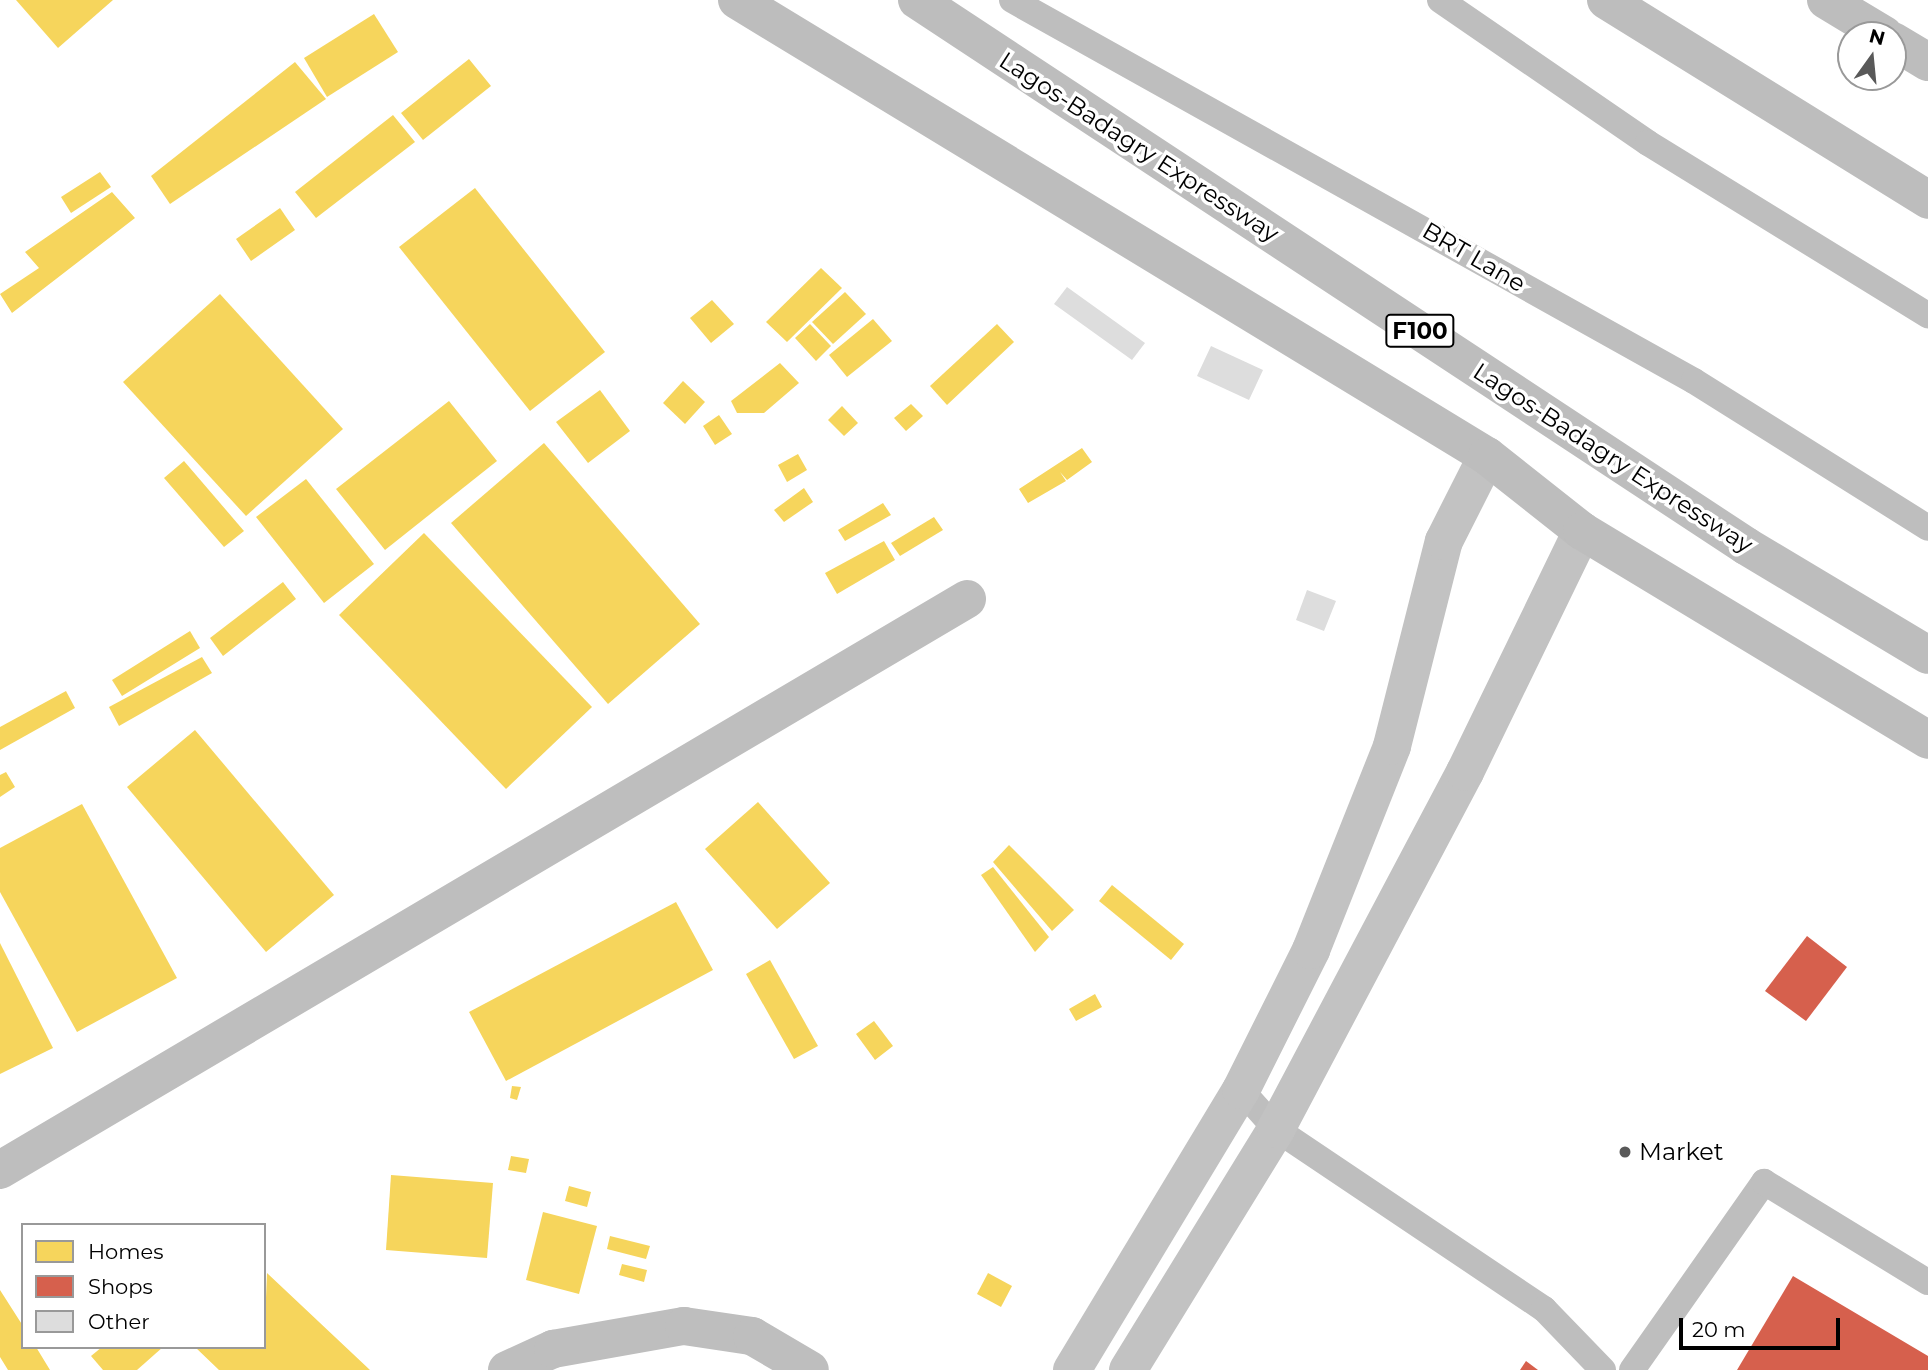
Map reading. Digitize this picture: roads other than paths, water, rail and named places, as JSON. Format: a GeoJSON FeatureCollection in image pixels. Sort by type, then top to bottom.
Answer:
{"type":"FeatureCollection","features":[{"type":"Feature","properties":{"kind":"main road"},"geometry":{"type":"LineString","coordinates":[[737,0],[1487,456],[1582,531],[1928,740]]}},
{"type":"Feature","properties":{"kind":"main road","name":"Lagos-Badagry Expressway"},"geometry":{"type":"LineString","coordinates":[[916,0],[1745,546],[1928,655]]}},
{"type":"Feature","properties":{"kind":"main road"},"geometry":{"type":"LineString","coordinates":[[1606,0],[1928,200]]}},
{"type":"Feature","properties":{"kind":"main road"},"geometry":{"type":"LineString","coordinates":[[1826,0],[1861,21]]}},
{"type":"Feature","properties":{"kind":"main road"},"geometry":{"type":"LineString","coordinates":[[1907,49],[1928,62]]}},
{"type":"Feature","properties":{"kind":"main road"},"geometry":{"type":"LineString","coordinates":[[1072,1370],[1241,1090],[1311,950],[1392,746],[1444,541],[1487,456]]}},
{"type":"Feature","properties":{"kind":"main road"},"geometry":{"type":"LineString","coordinates":[[1128,1370],[1276,1129],[1465,772],[1582,531]]}},
{"type":"Feature","properties":{"kind":"street"},"geometry":{"type":"LineString","coordinates":[[0,1170],[967,599]]}},
{"type":"Feature","properties":{"kind":"street"},"geometry":{"type":"LineString","coordinates":[[507,1370],[553,1349],[684,1326],[752,1336],[810,1370]]}},
{"type":"Feature","properties":{"kind":"lane","name":"BRT Lane"},"geometry":{"type":"LineString","coordinates":[[1012,0],[1694,381],[1928,528]]}},
{"type":"Feature","properties":{"kind":"lane"},"geometry":{"type":"LineString","coordinates":[[1440,0],[1648,143],[1928,315]]}},
{"type":"Feature","properties":{"kind":"lane"},"geometry":{"type":"LineString","coordinates":[[1241,1090],[1276,1129],[1544,1309],[1603,1370]]}},
{"type":"Feature","properties":{"kind":"lane"},"geometry":{"type":"LineString","coordinates":[[1632,1370],[1764,1182],[1928,1282]]}},
{"type":"Feature","properties":{"kind":"place","name":"Market"},"geometry":{"type":"Point","coordinates":[1625,1152]}}]}
